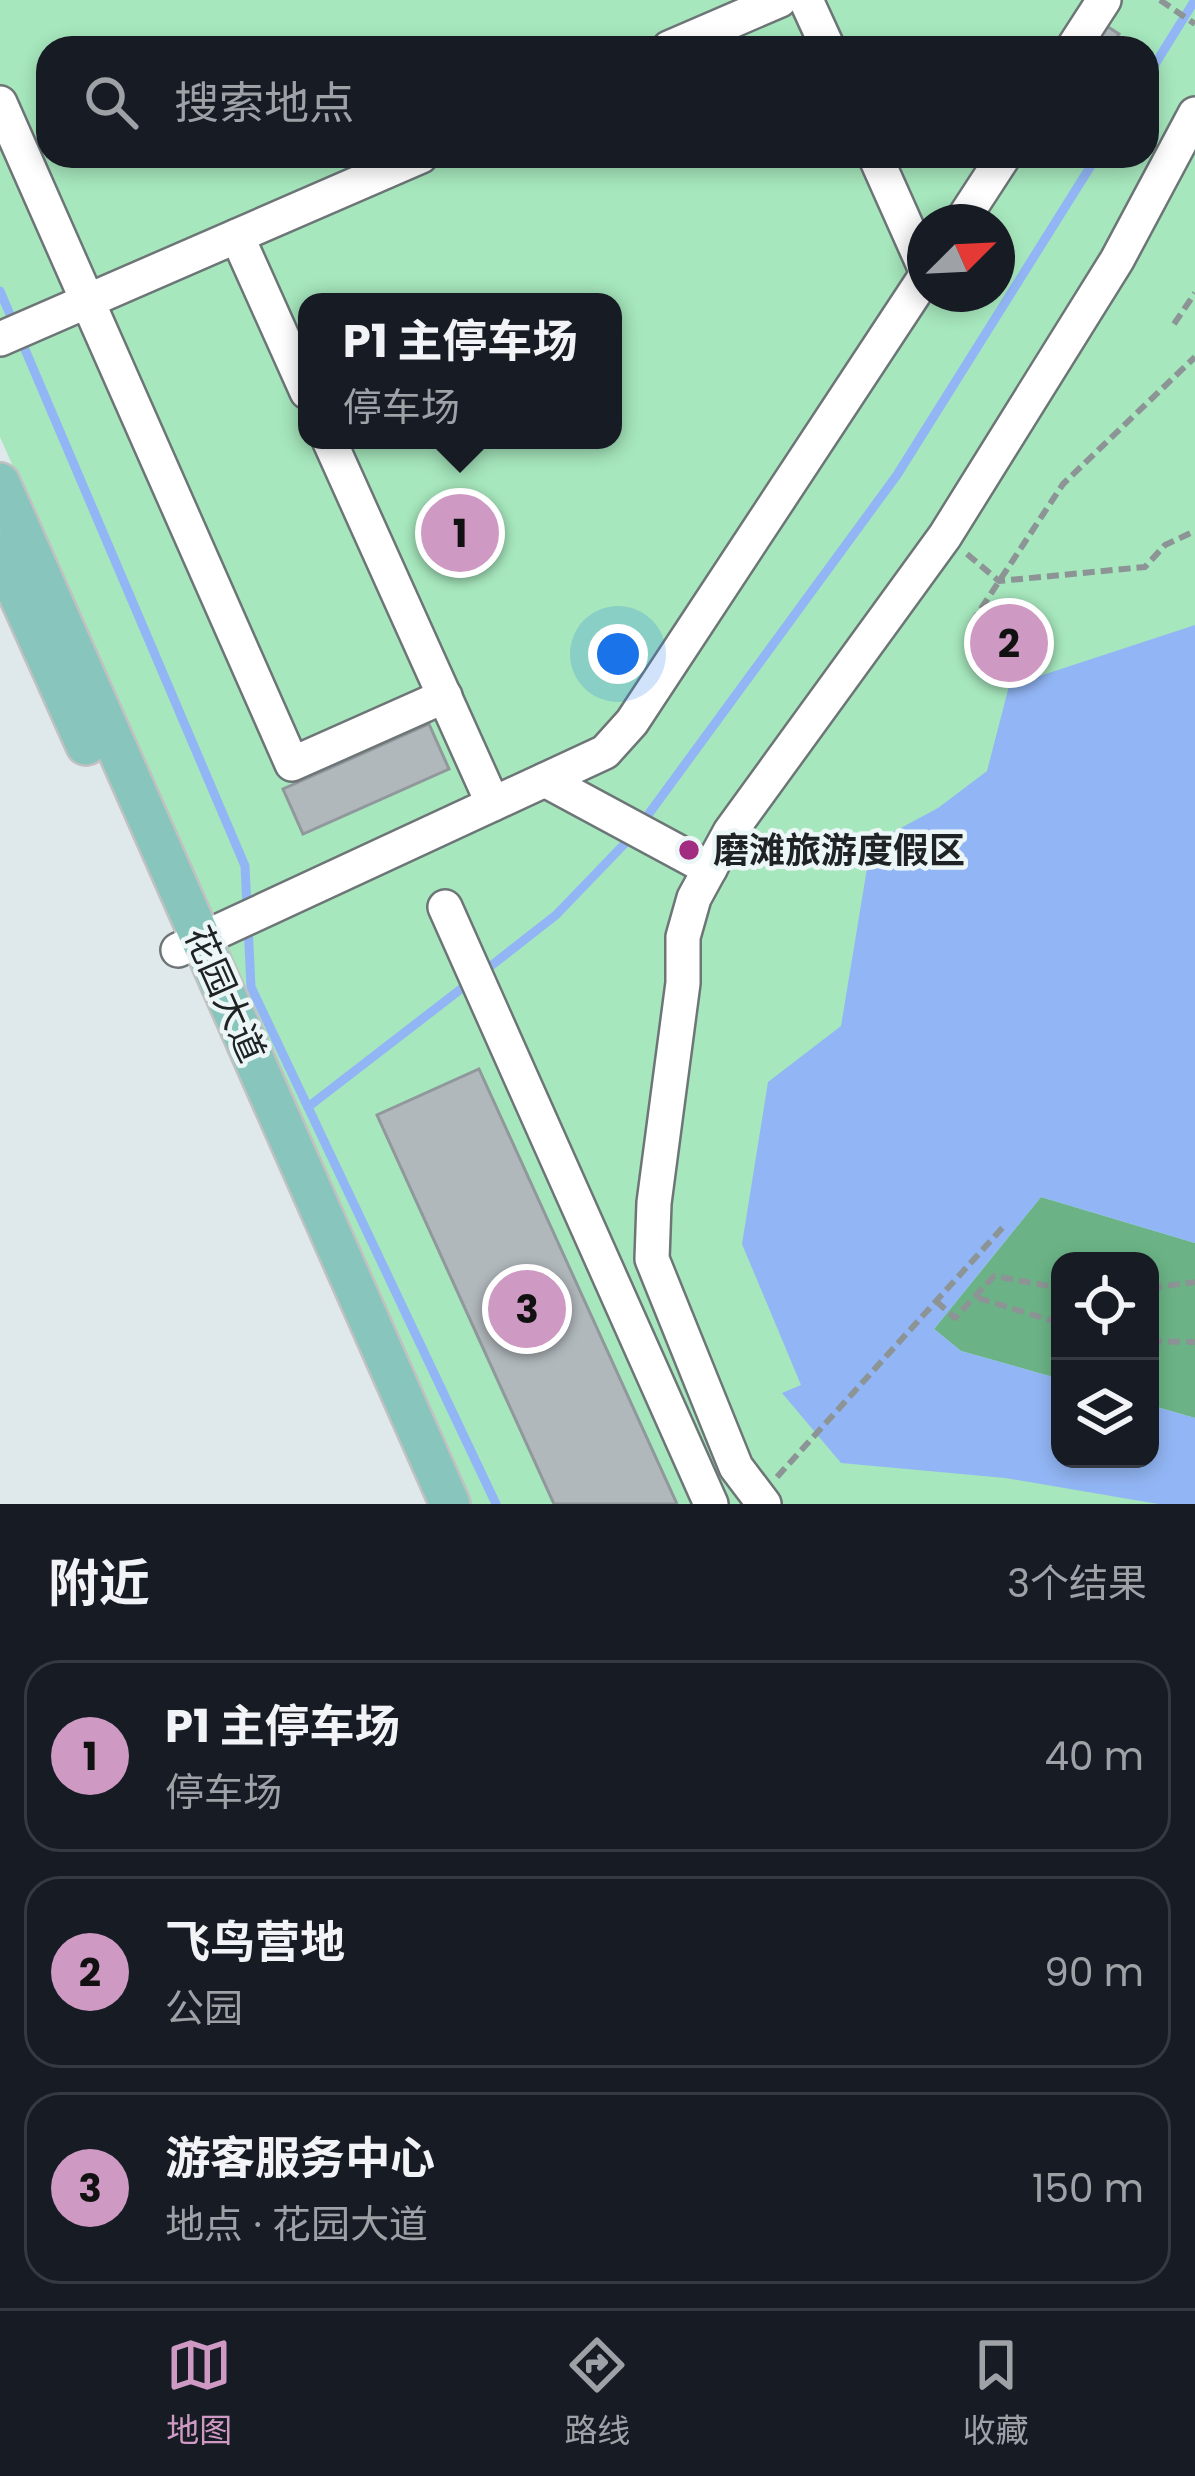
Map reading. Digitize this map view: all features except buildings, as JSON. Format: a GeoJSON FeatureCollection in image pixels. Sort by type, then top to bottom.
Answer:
{"type":"FeatureCollection","features":[{"type":"Feature","properties":{"kind":"main road","name":"花园大道"},"geometry":{"type":"LineString","coordinates":[[0,484],[450,1504]]}},
{"type":"Feature","properties":{"kind":"main road","name":"花园大道"},"geometry":{"type":"LineString","coordinates":[[0,553],[198,941],[425,1504]]}},
{"type":"Feature","properties":{"kind":"street"},"geometry":{"type":"LineString","coordinates":[[697,36],[780,0]]}},
{"type":"Feature","properties":{"kind":"street"},"geometry":{"type":"LineString","coordinates":[[806,0],[822,36]]}},
{"type":"Feature","properties":{"kind":"street"},"geometry":{"type":"LineString","coordinates":[[1081,36],[1104,0]]}},
{"type":"Feature","properties":{"kind":"street"},"geometry":{"type":"LineString","coordinates":[[0,103],[292,764],[445,696]]}},
{"type":"Feature","properties":{"kind":"street"},"geometry":{"type":"LineString","coordinates":[[757,1502],[736,1467],[659,1286],[651,1247],[695,862],[730,832],[945,536],[1117,260],[1195,114]]}},
{"type":"Feature","properties":{"kind":"street"},"geometry":{"type":"LineString","coordinates":[[0,339],[393,168]]}},
{"type":"Feature","properties":{"kind":"street"},"geometry":{"type":"LineString","coordinates":[[880,168],[907,228]]}},
{"type":"Feature","properties":{"kind":"street"},"geometry":{"type":"LineString","coordinates":[[973,204],[996,168]]}},
{"type":"Feature","properties":{"kind":"street"},"geometry":{"type":"LineString","coordinates":[[237,236],[298,372]]}},
{"type":"Feature","properties":{"kind":"street"},"geometry":{"type":"LineString","coordinates":[[198,941],[605,752],[632,722],[907,304]]}},
{"type":"Feature","properties":{"kind":"street"},"geometry":{"type":"LineString","coordinates":[[333,449],[493,804]]}},
{"type":"Feature","properties":{"kind":"street"},"geometry":{"type":"LineString","coordinates":[[545,780],[695,862]]}},
{"type":"Feature","properties":{"kind":"street"},"geometry":{"type":"LineString","coordinates":[[445,907],[711,1504]]}},
{"type":"Feature","properties":{"kind":"path"},"geometry":{"type":"LineString","coordinates":[[1160,0],[1195,24]]}},
{"type":"Feature","properties":{"kind":"path"},"geometry":{"type":"LineString","coordinates":[[1174,324],[1194,295]]}},
{"type":"Feature","properties":{"kind":"path"},"geometry":{"type":"LineString","coordinates":[[971,624],[1063,484],[1195,357]]}},
{"type":"Feature","properties":{"kind":"path"},"geometry":{"type":"LineString","coordinates":[[945,536],[999,581],[1145,567],[1165,544],[1195,531]]}},
{"type":"Feature","properties":{"kind":"path"},"geometry":{"type":"LineString","coordinates":[[757,1502],[1004,1226]]}},
{"type":"Feature","properties":{"kind":"path"},"geometry":{"type":"LineString","coordinates":[[936,1301],[955,1318],[994,1276],[1051,1286]]}},
{"type":"Feature","properties":{"kind":"path"},"geometry":{"type":"LineString","coordinates":[[1159,1287],[1195,1282]]}},
{"type":"Feature","properties":{"kind":"path"},"geometry":{"type":"LineString","coordinates":[[978,1298],[1051,1321]]}},
{"type":"Feature","properties":{"kind":"path"},"geometry":{"type":"LineString","coordinates":[[1159,1341],[1195,1342]]}},
{"type":"Feature","properties":{"kind":"green space","name":"磨滩旅游度假区"},"geometry":{"type":"Polygon","coordinates":[[[0,0],[1195,0],[1195,1504],[472,1504],[0,437],[0,0]]]}},
{"type":"Feature","properties":{"kind":"green space"},"geometry":{"type":"Polygon","coordinates":[[[1041,1197],[1195,1243],[1195,1418],[1159,1408],[1159,1252],[1051,1252],[1051,1376],[961,1351],[934,1329],[1041,1197]]]}},
{"type":"Feature","properties":{"kind":"water"},"geometry":{"type":"Polygon","coordinates":[[[1195,625],[1195,1243],[1041,1197],[934,1329],[961,1351],[1051,1376],[1051,1468],[1159,1468],[1159,1408],[1195,1418],[1195,1504],[1158,1504],[1005,1478],[841,1463],[782,1393],[801,1385],[742,1244],[768,1082],[841,1026],[871,844],[938,808],[987,771],[1009,686],[1195,625]]]}},
{"type":"Feature","properties":{"kind":"waterway"},"geometry":{"type":"LineString","coordinates":[[1159,58],[1195,0]]}},
{"type":"Feature","properties":{"kind":"waterway"},"geometry":{"type":"LineString","coordinates":[[483,972],[556,915],[634,834],[897,475],[1089,168]]}},
{"type":"Feature","properties":{"kind":"waterway"},"geometry":{"type":"LineString","coordinates":[[0,291],[14,324]]}},
{"type":"Feature","properties":{"kind":"waterway"},"geometry":{"type":"LineString","coordinates":[[21,340],[245,866],[247,907]]}},
{"type":"Feature","properties":{"kind":"waterway"},"geometry":{"type":"LineString","coordinates":[[248,924],[251,987],[496,1504]]}},
{"type":"Feature","properties":{"kind":"waterway"},"geometry":{"type":"LineString","coordinates":[[308,1107],[470,982]]}},
{"type":"Feature","properties":{"kind":"place","name":"P1 主停车场"},"geometry":{"type":"Point","coordinates":[460,533]}},
{"type":"Feature","properties":{"kind":"place","name":"飞鸟营地"},"geometry":{"type":"Point","coordinates":[1009,643]}},
{"type":"Feature","properties":{"kind":"place","name":"磨滩旅游度假区"},"geometry":{"type":"Point","coordinates":[689,850]}},
{"type":"Feature","properties":{"kind":"place","name":"游客服务中心"},"geometry":{"type":"Point","coordinates":[527,1309]}}]}
